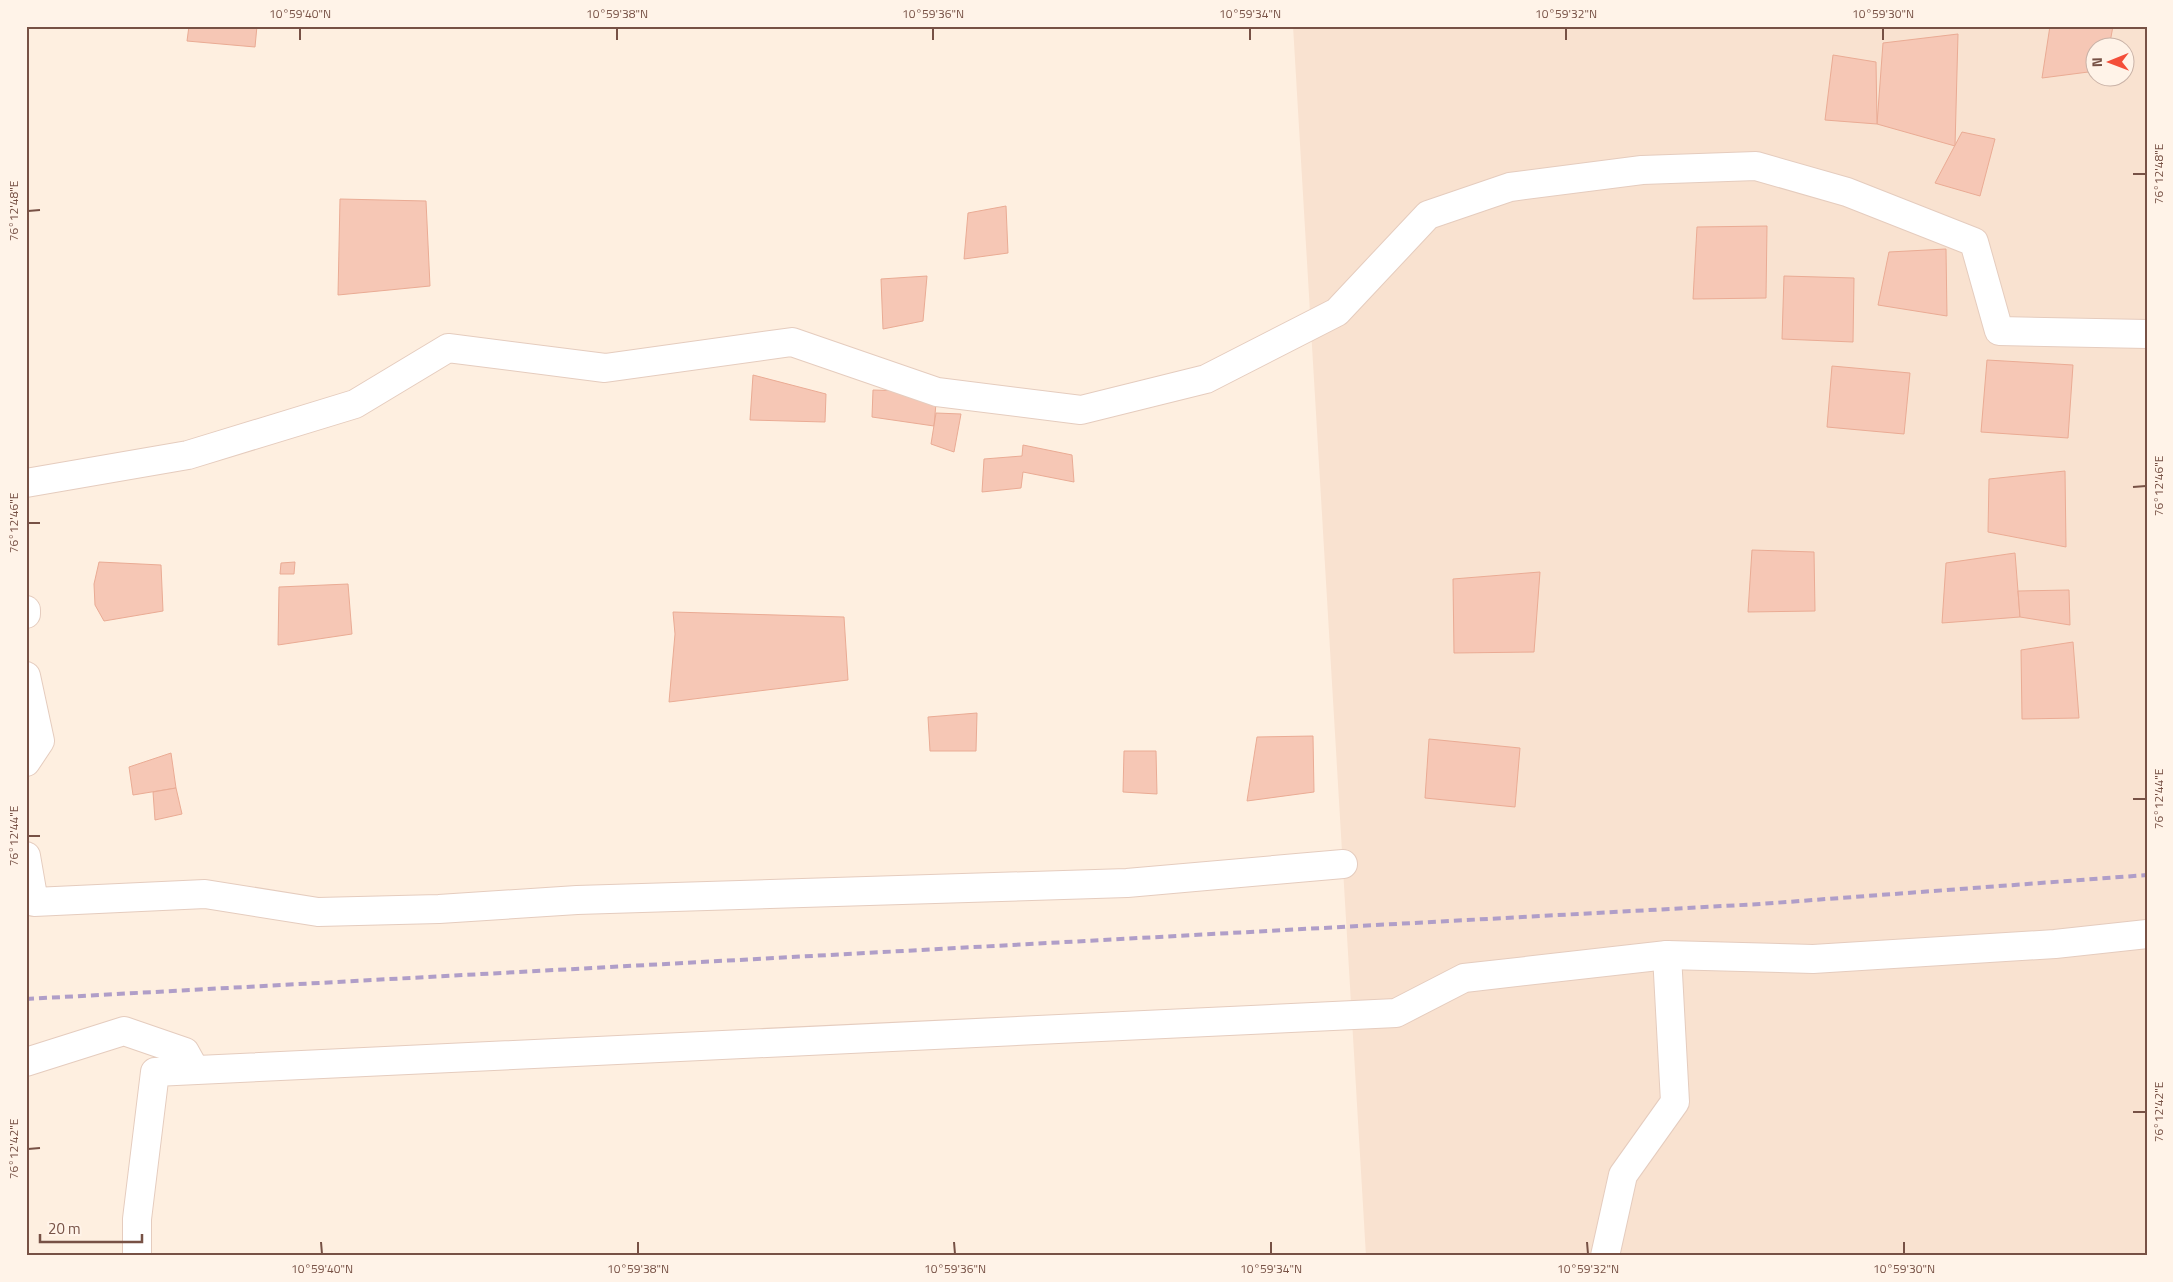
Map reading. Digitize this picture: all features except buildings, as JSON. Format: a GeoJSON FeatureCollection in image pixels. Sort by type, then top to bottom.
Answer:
{"type":"FeatureCollection","features":[{"type":"Feature","properties":{"kind":"street"},"geometry":{"type":"LineString","coordinates":[[26,483],[188,454],[355,404],[448,348],[605,368],[792,342],[937,392],[1081,410],[1206,379],[1336,312],[1428,214],[1510,187],[1642,170],[1756,166],[1847,192],[1974,242],[1999,331],[2147,334]]}},
{"type":"Feature","properties":{"kind":"street"},"geometry":{"type":"LineString","coordinates":[[26,676],[40,741],[26,762]]}},
{"type":"Feature","properties":{"kind":"street"},"geometry":{"type":"LineString","coordinates":[[26,856],[34,902],[205,894],[318,912],[439,909],[577,900],[1127,883],[1343,864]]}},
{"type":"Feature","properties":{"kind":"street"},"geometry":{"type":"LineString","coordinates":[[137,1256],[137,1219],[155,1072],[1396,1013],[1464,978],[1667,955],[1813,959],[2055,944],[2147,934]]}},
{"type":"Feature","properties":{"kind":"street"},"geometry":{"type":"LineString","coordinates":[[1605,1256],[1623,1175],[1675,1102],[1667,955]]}},
{"type":"Feature","properties":{"kind":"street"},"geometry":{"type":"LineString","coordinates":[[26,1062],[124,1031],[184,1052],[194,1070]]}},
{"type":"Feature","properties":{"kind":"shaded area"},"geometry":{"type":"Polygon","coordinates":[[[1293,26],[2147,26],[2147,1256],[1366,1256],[1293,26]]]}},
{"type":"Feature","properties":{"kind":"railway"},"geometry":{"type":"LineString","coordinates":[[26,999],[1760,904],[2147,875]]}}]}
